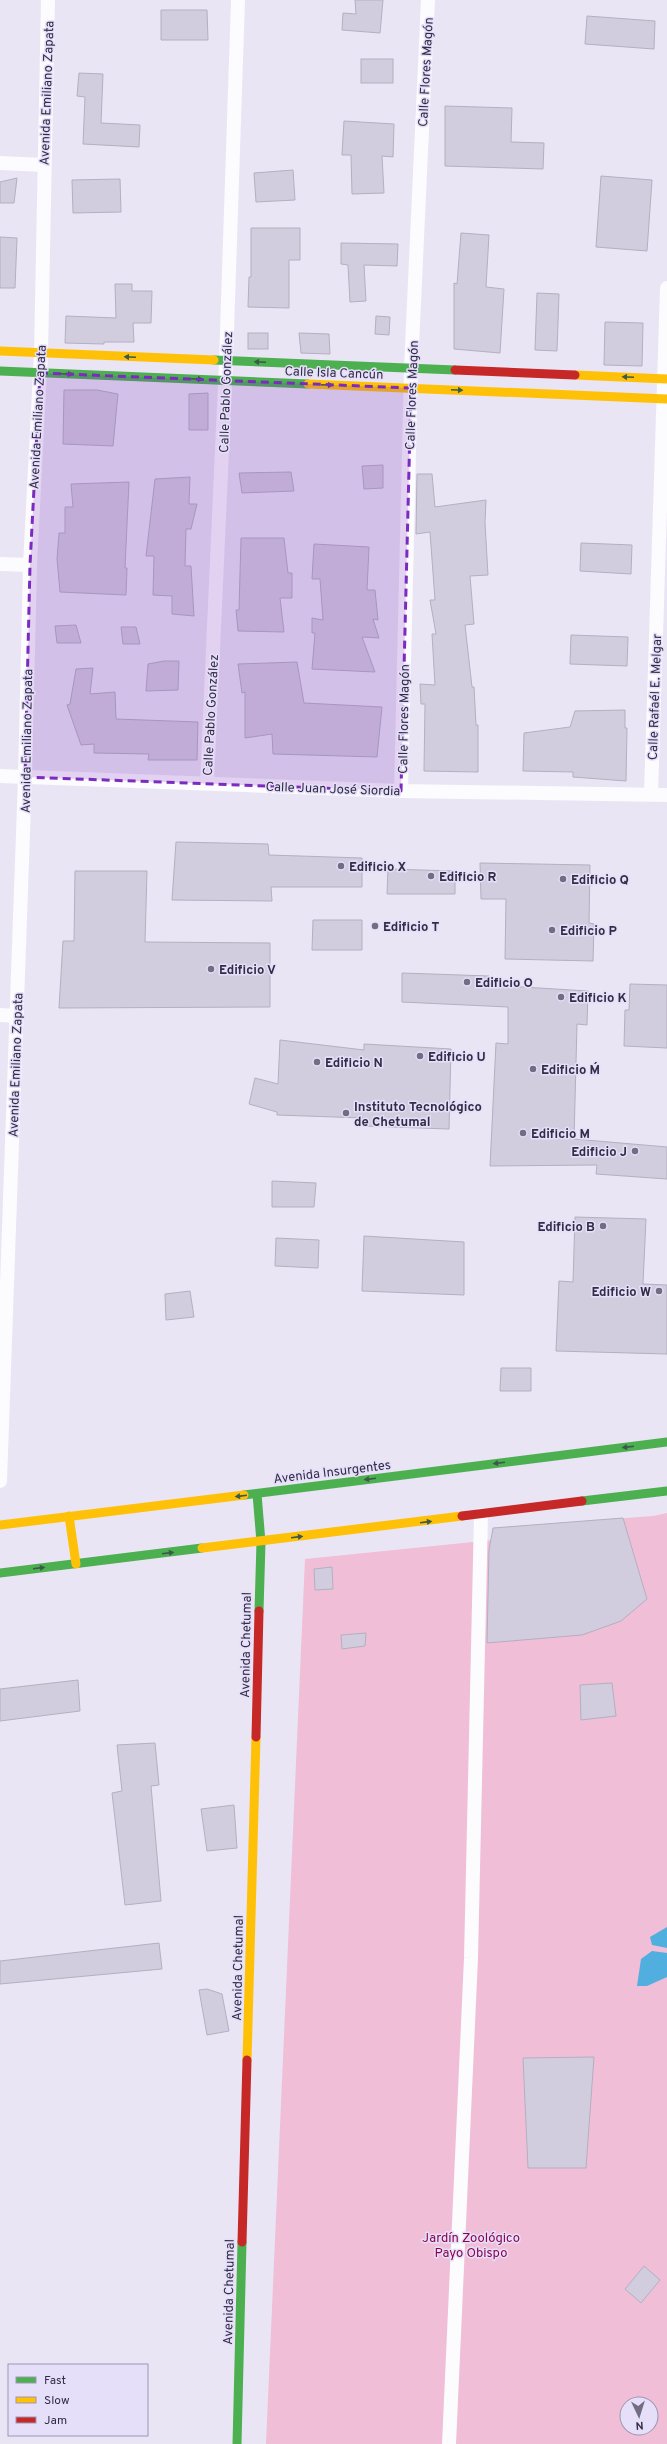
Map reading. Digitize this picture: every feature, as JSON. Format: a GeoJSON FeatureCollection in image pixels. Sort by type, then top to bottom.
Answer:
{"type":"FeatureCollection","features":[{"type":"Feature","properties":{"kind":"main road","name":"Calle Isla Cancún"},"geometry":{"type":"LineString","coordinates":[[0,351],[665,379]]}},
{"type":"Feature","properties":{"kind":"main road","name":"Calle Isla Cancún"},"geometry":{"type":"LineString","coordinates":[[0,371],[665,399]]}},
{"type":"Feature","properties":{"kind":"main road","name":"Avenida Insurgentes"},"geometry":{"type":"LineString","coordinates":[[0,1525],[667,1442]]}},
{"type":"Feature","properties":{"kind":"main road"},"geometry":{"type":"LineString","coordinates":[[0,1573],[667,1491]]}},
{"type":"Feature","properties":{"kind":"main road","name":"Avenida Chetumal"},"geometry":{"type":"LineString","coordinates":[[237,2444],[261,1542],[257,1494]]}},
{"type":"Feature","properties":{"kind":"main road"},"geometry":{"type":"LineString","coordinates":[[69,1516],[76,1564]]}},
{"type":"Feature","properties":{"kind":"street","name":"Avenida Emiliano Zapata"},"geometry":{"type":"LineString","coordinates":[[0,1481],[4,1227],[17,1016],[30,565],[41,353],[48,0]]}},
{"type":"Feature","properties":{"kind":"street","name":"Calle Pablo González"},"geometry":{"type":"LineString","coordinates":[[207,783],[226,380],[238,0]]}},
{"type":"Feature","properties":{"kind":"street","name":"Calle Flores Magón"},"geometry":{"type":"LineString","coordinates":[[401,791],[411,368],[428,0]]}},
{"type":"Feature","properties":{"kind":"street"},"geometry":{"type":"LineString","coordinates":[[0,163],[44,165]]}},
{"type":"Feature","properties":{"kind":"street","name":"Calle Rafaél E. Melgar"},"geometry":{"type":"LineString","coordinates":[[651,794],[665,399],[667,288]]}},
{"type":"Feature","properties":{"kind":"street"},"geometry":{"type":"LineString","coordinates":[[0,564],[30,565]]}},
{"type":"Feature","properties":{"kind":"street","name":"Calle Juan José Siordia"},"geometry":{"type":"LineString","coordinates":[[0,776],[401,791],[667,795]]}},
{"type":"Feature","properties":{"kind":"street"},"geometry":{"type":"LineString","coordinates":[[0,1015],[17,1016]]}},
{"type":"Feature","properties":{"kind":"street"},"geometry":{"type":"LineString","coordinates":[[450,2444],[471,1958],[481,1515]]}},
{"type":"Feature","properties":{"kind":"highlighted area"},"geometry":{"type":"Polygon","coordinates":[[[40,373],[411,388],[401,791],[25,777],[30,565],[40,373]]]}},
{"type":"Feature","properties":{"kind":"green space","name":"Jardín Zoológico Payo Obispo"},"geometry":{"type":"Polygon","coordinates":[[[667,1513],[667,2444],[266,2444],[305,1559],[493,1540],[493,1528],[653,1516],[667,1513]]]}},
{"type":"Feature","properties":{"kind":"water"},"geometry":{"type":"Polygon","coordinates":[[[667,1927],[667,1948],[652,1945],[650,1937],[667,1927]]]}},
{"type":"Feature","properties":{"kind":"water"},"geometry":{"type":"Polygon","coordinates":[[[652,1951],[667,1953],[667,1977],[647,1986],[637,1986],[641,1959],[652,1951]]]}},
{"type":"Feature","properties":{"kind":"building"},"geometry":{"type":"Polygon","coordinates":[[[355,0],[383,0],[380,33],[342,30],[343,13],[356,14],[355,0]]]}},
{"type":"Feature","properties":{"kind":"building"},"geometry":{"type":"Polygon","coordinates":[[[161,10],[207,10],[208,40],[161,40],[161,10]]]}},
{"type":"Feature","properties":{"kind":"building"},"geometry":{"type":"Polygon","coordinates":[[[587,16],[655,21],[654,49],[585,44],[587,16]]]}},
{"type":"Feature","properties":{"kind":"building"},"geometry":{"type":"Polygon","coordinates":[[[361,59],[393,59],[393,83],[361,83],[361,59]]]}},
{"type":"Feature","properties":{"kind":"building"},"geometry":{"type":"Polygon","coordinates":[[[79,73],[103,74],[101,123],[140,125],[139,147],[83,144],[85,97],[77,96],[79,73]]]}},
{"type":"Feature","properties":{"kind":"building"},"geometry":{"type":"Polygon","coordinates":[[[445,106],[512,108],[511,142],[544,143],[543,169],[445,166],[445,106]]]}},
{"type":"Feature","properties":{"kind":"building"},"geometry":{"type":"Polygon","coordinates":[[[344,121],[394,124],[393,157],[382,156],[384,193],[352,194],[351,155],[342,155],[344,121]]]}},
{"type":"Feature","properties":{"kind":"building"},"geometry":{"type":"Polygon","coordinates":[[[293,170],[295,200],[256,202],[254,173],[293,170]]]}},
{"type":"Feature","properties":{"kind":"building"},"geometry":{"type":"Polygon","coordinates":[[[601,176],[652,180],[647,251],[596,247],[601,176]]]}},
{"type":"Feature","properties":{"kind":"building"},"geometry":{"type":"Polygon","coordinates":[[[17,178],[14,203],[0,203],[0,182],[17,178]]]}},
{"type":"Feature","properties":{"kind":"building"},"geometry":{"type":"Polygon","coordinates":[[[120,179],[121,212],[73,213],[72,180],[120,179]]]}},
{"type":"Feature","properties":{"kind":"building"},"geometry":{"type":"Polygon","coordinates":[[[251,228],[300,228],[300,260],[289,260],[289,308],[248,307],[249,277],[251,277],[251,228]]]}},
{"type":"Feature","properties":{"kind":"building"},"geometry":{"type":"Polygon","coordinates":[[[461,233],[489,235],[486,287],[504,289],[500,353],[454,349],[454,283],[457,284],[461,233]]]}},
{"type":"Feature","properties":{"kind":"building"},"geometry":{"type":"Polygon","coordinates":[[[0,237],[17,238],[15,288],[0,288],[0,237]]]}},
{"type":"Feature","properties":{"kind":"building"},"geometry":{"type":"Polygon","coordinates":[[[341,243],[398,244],[397,266],[364,265],[366,301],[350,302],[348,265],[341,264],[341,243]]]}},
{"type":"Feature","properties":{"kind":"building"},"geometry":{"type":"Polygon","coordinates":[[[115,284],[132,284],[132,291],[152,291],[151,323],[133,323],[134,342],[104,342],[104,344],[65,343],[66,316],[116,318],[115,284]]]}},
{"type":"Feature","properties":{"kind":"building"},"geometry":{"type":"Polygon","coordinates":[[[537,293],[559,294],[557,351],[535,350],[537,293]]]}},
{"type":"Feature","properties":{"kind":"building"},"geometry":{"type":"Polygon","coordinates":[[[376,316],[390,317],[389,335],[375,334],[376,316]]]}},
{"type":"Feature","properties":{"kind":"building"},"geometry":{"type":"Polygon","coordinates":[[[605,322],[643,323],[642,366],[604,365],[605,322]]]}},
{"type":"Feature","properties":{"kind":"building"},"geometry":{"type":"Polygon","coordinates":[[[248,333],[268,333],[268,349],[248,349],[248,333]]]}},
{"type":"Feature","properties":{"kind":"building"},"geometry":{"type":"Polygon","coordinates":[[[299,333],[329,334],[330,354],[301,353],[299,333]]]}},
{"type":"Feature","properties":{"kind":"building"},"geometry":{"type":"Polygon","coordinates":[[[64,390],[97,390],[118,394],[113,446],[63,444],[64,390]]]}},
{"type":"Feature","properties":{"kind":"building"},"geometry":{"type":"Polygon","coordinates":[[[208,393],[208,430],[189,430],[189,394],[208,393]]]}},
{"type":"Feature","properties":{"kind":"building"},"geometry":{"type":"Polygon","coordinates":[[[383,465],[383,488],[364,489],[362,466],[383,465]]]}},
{"type":"Feature","properties":{"kind":"building"},"geometry":{"type":"Polygon","coordinates":[[[291,472],[294,491],[242,493],[239,473],[291,472]]]}},
{"type":"Feature","properties":{"kind":"building"},"geometry":{"type":"Polygon","coordinates":[[[417,474],[432,474],[435,507],[486,500],[485,523],[488,575],[470,576],[474,624],[465,625],[472,687],[474,687],[476,725],[478,725],[478,772],[424,771],[425,704],[421,704],[420,684],[435,685],[432,634],[436,634],[430,600],[435,600],[430,532],[416,534],[417,474]]]}},
{"type":"Feature","properties":{"kind":"building"},"geometry":{"type":"Polygon","coordinates":[[[190,477],[189,504],[197,504],[191,529],[186,529],[185,566],[191,566],[194,616],[172,614],[172,596],[153,595],[154,556],[146,556],[155,479],[190,477]]]}},
{"type":"Feature","properties":{"kind":"building"},"geometry":{"type":"Polygon","coordinates":[[[129,482],[125,568],[127,568],[126,595],[60,592],[57,559],[59,533],[65,533],[65,507],[73,507],[71,484],[129,482]]]}},
{"type":"Feature","properties":{"kind":"building"},"geometry":{"type":"Polygon","coordinates":[[[241,538],[284,538],[288,573],[292,573],[292,598],[280,598],[284,632],[238,631],[236,610],[239,610],[241,538]]]}},
{"type":"Feature","properties":{"kind":"building"},"geometry":{"type":"Polygon","coordinates":[[[581,543],[632,545],[631,574],[580,571],[581,543]]]}},
{"type":"Feature","properties":{"kind":"building"},"geometry":{"type":"Polygon","coordinates":[[[314,544],[369,547],[367,590],[375,590],[378,620],[373,619],[379,638],[362,637],[375,672],[312,669],[315,633],[312,633],[312,618],[323,620],[320,579],[312,579],[314,544]]]}},
{"type":"Feature","properties":{"kind":"building"},"geometry":{"type":"Polygon","coordinates":[[[76,625],[81,643],[57,643],[55,626],[76,625]]]}},
{"type":"Feature","properties":{"kind":"building"},"geometry":{"type":"Polygon","coordinates":[[[121,627],[136,627],[140,644],[123,644],[121,627]]]}},
{"type":"Feature","properties":{"kind":"building"},"geometry":{"type":"Polygon","coordinates":[[[571,635],[628,637],[627,666],[570,664],[571,635]]]}},
{"type":"Feature","properties":{"kind":"building"},"geometry":{"type":"Polygon","coordinates":[[[164,661],[179,661],[178,690],[146,691],[148,664],[164,661]]]}},
{"type":"Feature","properties":{"kind":"building"},"geometry":{"type":"Polygon","coordinates":[[[297,662],[304,703],[382,707],[377,757],[273,754],[272,734],[245,738],[245,692],[242,693],[238,664],[297,662]]]}},
{"type":"Feature","properties":{"kind":"building"},"geometry":{"type":"Polygon","coordinates":[[[93,668],[90,694],[115,692],[116,719],[198,722],[197,760],[148,760],[149,754],[94,753],[94,744],[81,745],[67,705],[70,704],[76,669],[93,668]]]}},
{"type":"Feature","properties":{"kind":"building"},"geometry":{"type":"Polygon","coordinates":[[[625,710],[625,728],[627,728],[626,781],[573,777],[573,772],[523,771],[524,733],[570,727],[575,711],[625,710]]]}},
{"type":"Feature","properties":{"kind":"building"},"geometry":{"type":"Polygon","coordinates":[[[176,842],[268,844],[269,855],[362,858],[362,887],[271,887],[272,901],[172,900],[176,842]]]}},
{"type":"Feature","properties":{"kind":"building"},"geometry":{"type":"Polygon","coordinates":[[[480,863],[590,865],[589,923],[594,924],[593,961],[505,959],[506,899],[481,899],[480,863]]]}},
{"type":"Feature","properties":{"kind":"building"},"geometry":{"type":"Polygon","coordinates":[[[388,869],[455,871],[455,894],[387,894],[388,869]]]}},
{"type":"Feature","properties":{"kind":"building"},"geometry":{"type":"Polygon","coordinates":[[[75,871],[147,871],[145,942],[270,943],[270,1007],[59,1008],[63,941],[74,941],[75,871]]]}},
{"type":"Feature","properties":{"kind":"building"},"geometry":{"type":"Polygon","coordinates":[[[313,920],[362,920],[362,950],[312,950],[313,920]]]}},
{"type":"Feature","properties":{"kind":"building"},"geometry":{"type":"Polygon","coordinates":[[[402,973],[489,976],[489,985],[588,991],[587,1025],[577,1024],[574,1139],[667,1147],[667,1179],[596,1174],[597,1165],[490,1166],[496,1043],[508,1044],[508,1007],[402,1002],[402,973]]]}},
{"type":"Feature","properties":{"kind":"building"},"geometry":{"type":"Polygon","coordinates":[[[630,984],[667,985],[667,1048],[624,1046],[625,1010],[629,1010],[630,984]]]}},
{"type":"Feature","properties":{"kind":"building"},"geometry":{"type":"Polygon","coordinates":[[[280,1040],[364,1050],[364,1044],[451,1049],[449,1129],[363,1126],[363,1118],[277,1115],[277,1112],[249,1104],[255,1078],[278,1084],[280,1040]]]}},
{"type":"Feature","properties":{"kind":"building"},"geometry":{"type":"Polygon","coordinates":[[[272,1181],[316,1183],[314,1207],[272,1207],[272,1181]]]}},
{"type":"Feature","properties":{"kind":"building"},"geometry":{"type":"Polygon","coordinates":[[[575,1217],[646,1219],[643,1284],[667,1285],[667,1354],[556,1351],[559,1281],[573,1282],[575,1217]]]}},
{"type":"Feature","properties":{"kind":"building"},"geometry":{"type":"Polygon","coordinates":[[[364,1236],[464,1242],[464,1295],[362,1291],[364,1236]]]}},
{"type":"Feature","properties":{"kind":"building"},"geometry":{"type":"Polygon","coordinates":[[[276,1238],[319,1240],[318,1268],[275,1266],[276,1238]]]}},
{"type":"Feature","properties":{"kind":"building"},"geometry":{"type":"Polygon","coordinates":[[[190,1291],[194,1317],[166,1320],[165,1294],[190,1291]]]}},
{"type":"Feature","properties":{"kind":"building"},"geometry":{"type":"Polygon","coordinates":[[[501,1368],[531,1368],[531,1391],[500,1391],[501,1368]]]}},
{"type":"Feature","properties":{"kind":"building"},"geometry":{"type":"Polygon","coordinates":[[[623,1518],[647,1599],[621,1621],[582,1635],[487,1643],[489,1550],[493,1528],[623,1518]]]}},
{"type":"Feature","properties":{"kind":"building"},"geometry":{"type":"Polygon","coordinates":[[[332,1567],[333,1589],[315,1590],[314,1569],[332,1567]]]}},
{"type":"Feature","properties":{"kind":"building"},"geometry":{"type":"Polygon","coordinates":[[[366,1633],[365,1646],[342,1649],[341,1635],[366,1633]]]}},
{"type":"Feature","properties":{"kind":"building"},"geometry":{"type":"Polygon","coordinates":[[[78,1680],[80,1711],[0,1721],[0,1689],[78,1680]]]}},
{"type":"Feature","properties":{"kind":"building"},"geometry":{"type":"Polygon","coordinates":[[[612,1683],[616,1716],[581,1720],[580,1685],[612,1683]]]}},
{"type":"Feature","properties":{"kind":"building"},"geometry":{"type":"Polygon","coordinates":[[[155,1743],[159,1785],[151,1786],[161,1901],[125,1905],[112,1793],[122,1791],[117,1745],[155,1743]]]}},
{"type":"Feature","properties":{"kind":"building"},"geometry":{"type":"Polygon","coordinates":[[[234,1805],[237,1848],[207,1851],[201,1809],[234,1805]]]}},
{"type":"Feature","properties":{"kind":"building"},"geometry":{"type":"Polygon","coordinates":[[[159,1943],[162,1969],[0,1984],[0,1961],[159,1943]]]}},
{"type":"Feature","properties":{"kind":"building"},"geometry":{"type":"Polygon","coordinates":[[[207,1989],[222,1994],[229,2031],[207,2035],[199,1990],[207,1989]]]}},
{"type":"Feature","properties":{"kind":"building"},"geometry":{"type":"Polygon","coordinates":[[[594,2057],[586,2168],[528,2168],[523,2058],[594,2057]]]}},
{"type":"Feature","properties":{"kind":"building"},"geometry":{"type":"Polygon","coordinates":[[[644,2266],[660,2280],[641,2303],[625,2289],[644,2266]]]}},
{"type":"Feature","properties":{"kind":"traffic: fast"},"geometry":{"type":"LineString","coordinates":[[214,360],[455,370]]}},
{"type":"Feature","properties":{"kind":"traffic: fast"},"geometry":{"type":"LineString","coordinates":[[0,371],[308,384]]}},
{"type":"Feature","properties":{"kind":"traffic: fast"},"geometry":{"type":"LineString","coordinates":[[244,1495],[667,1442]]}},
{"type":"Feature","properties":{"kind":"traffic: fast"},"geometry":{"type":"LineString","coordinates":[[582,1501],[667,1491]]}},
{"type":"Feature","properties":{"kind":"traffic: fast"},"geometry":{"type":"LineString","coordinates":[[257,1494],[261,1542],[259,1611]]}},
{"type":"Feature","properties":{"kind":"traffic: fast"},"geometry":{"type":"LineString","coordinates":[[0,1573],[202,1548]]}},
{"type":"Feature","properties":{"kind":"traffic: fast"},"geometry":{"type":"LineString","coordinates":[[237,2444],[242,2242]]}},
{"type":"Feature","properties":{"kind":"traffic: slow"},"geometry":{"type":"LineString","coordinates":[[0,351],[214,360]]}},
{"type":"Feature","properties":{"kind":"traffic: slow"},"geometry":{"type":"LineString","coordinates":[[575,375],[667,379]]}},
{"type":"Feature","properties":{"kind":"traffic: slow"},"geometry":{"type":"LineString","coordinates":[[308,384],[667,399]]}},
{"type":"Feature","properties":{"kind":"traffic: slow"},"geometry":{"type":"LineString","coordinates":[[0,1525],[244,1495]]}},
{"type":"Feature","properties":{"kind":"traffic: slow"},"geometry":{"type":"LineString","coordinates":[[69,1516],[76,1564]]}},
{"type":"Feature","properties":{"kind":"traffic: slow"},"geometry":{"type":"LineString","coordinates":[[202,1548],[462,1516]]}},
{"type":"Feature","properties":{"kind":"traffic: slow"},"geometry":{"type":"LineString","coordinates":[[247,2060],[256,1737]]}},
{"type":"Feature","properties":{"kind":"traffic: jam"},"geometry":{"type":"LineString","coordinates":[[455,370],[575,375]]}},
{"type":"Feature","properties":{"kind":"traffic: jam"},"geometry":{"type":"LineString","coordinates":[[462,1516],[582,1501]]}},
{"type":"Feature","properties":{"kind":"traffic: jam"},"geometry":{"type":"LineString","coordinates":[[256,1737],[259,1611]]}},
{"type":"Feature","properties":{"kind":"traffic: jam"},"geometry":{"type":"LineString","coordinates":[[242,2242],[247,2060]]}},
{"type":"Feature","properties":{"kind":"place","name":"Edificio X"},"geometry":{"type":"Point","coordinates":[341,866]}},
{"type":"Feature","properties":{"kind":"place","name":"Edificio R"},"geometry":{"type":"Point","coordinates":[431,876]}},
{"type":"Feature","properties":{"kind":"place","name":"Edificio Q"},"geometry":{"type":"Point","coordinates":[563,879]}},
{"type":"Feature","properties":{"kind":"place","name":"Edificio T"},"geometry":{"type":"Point","coordinates":[375,926]}},
{"type":"Feature","properties":{"kind":"place","name":"Edificio P"},"geometry":{"type":"Point","coordinates":[552,930]}},
{"type":"Feature","properties":{"kind":"place","name":"Edificio V"},"geometry":{"type":"Point","coordinates":[211,969]}},
{"type":"Feature","properties":{"kind":"place","name":"Edificio O"},"geometry":{"type":"Point","coordinates":[467,982]}},
{"type":"Feature","properties":{"kind":"place","name":"Edificio K"},"geometry":{"type":"Point","coordinates":[561,997]}},
{"type":"Feature","properties":{"kind":"place","name":"Edificio U"},"geometry":{"type":"Point","coordinates":[420,1056]}},
{"type":"Feature","properties":{"kind":"place","name":"Edificio N"},"geometry":{"type":"Point","coordinates":[317,1062]}},
{"type":"Feature","properties":{"kind":"place","name":"Edificio M´"},"geometry":{"type":"Point","coordinates":[533,1069]}},
{"type":"Feature","properties":{"kind":"place","name":"Instituto Tecnológico de Chetumal"},"geometry":{"type":"Point","coordinates":[346,1113]}},
{"type":"Feature","properties":{"kind":"place","name":"Edificio M"},"geometry":{"type":"Point","coordinates":[523,1133]}},
{"type":"Feature","properties":{"kind":"place","name":"Edificio J"},"geometry":{"type":"Point","coordinates":[635,1151]}},
{"type":"Feature","properties":{"kind":"place","name":"Edificio B"},"geometry":{"type":"Point","coordinates":[603,1226]}},
{"type":"Feature","properties":{"kind":"place","name":"Edificio W"},"geometry":{"type":"Point","coordinates":[659,1291]}}]}
